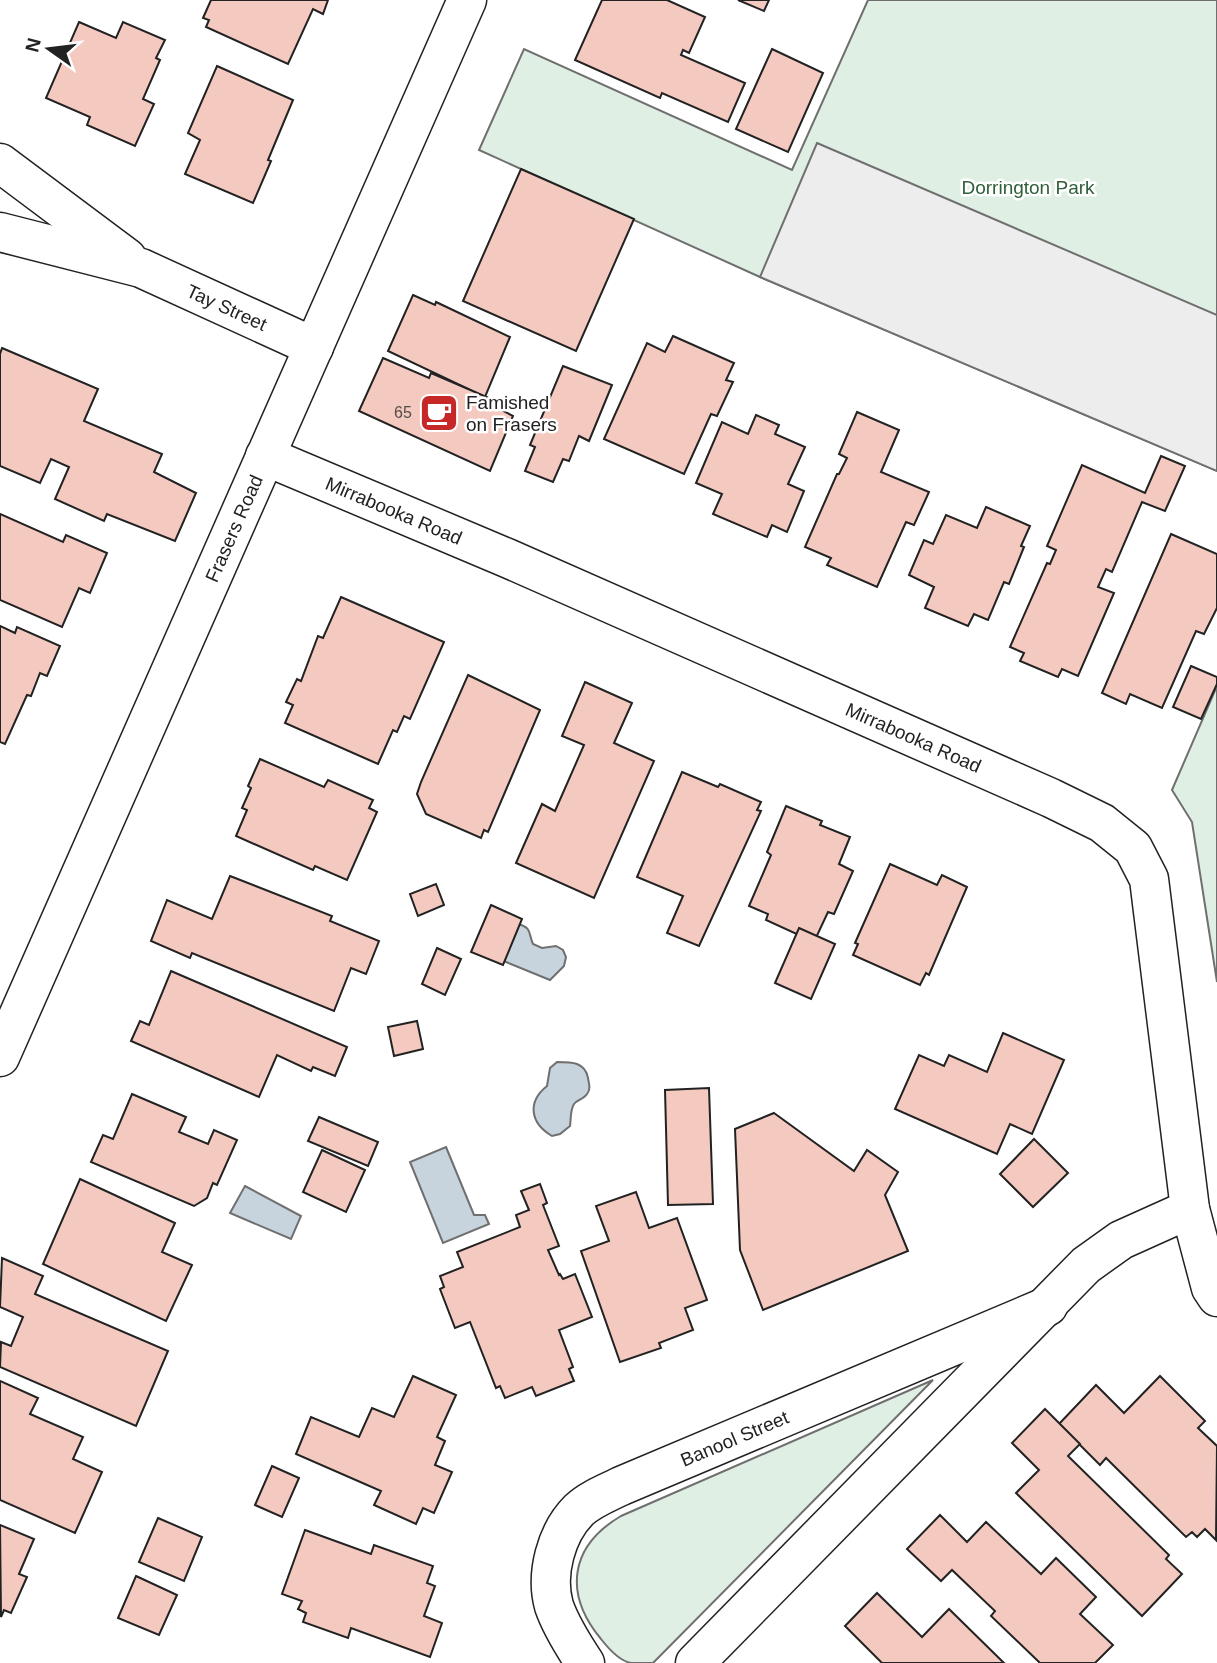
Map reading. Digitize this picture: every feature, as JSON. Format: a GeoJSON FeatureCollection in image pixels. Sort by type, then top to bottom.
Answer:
{"type":"FeatureCollection","features":[{"type":"Feature","properties":{"kind":"street","name":"Frasers Road"},"geometry":{"type":"LineString","coordinates":[[0,1057],[467,0]]}},
{"type":"Feature","properties":{"kind":"street","name":"Tay Street"},"geometry":{"type":"LineString","coordinates":[[0,163],[141,268]]}},
{"type":"Feature","properties":{"kind":"street","name":"Tay Street"},"geometry":{"type":"LineString","coordinates":[[0,232],[38,244],[141,268],[314,347]]}},
{"type":"Feature","properties":{"kind":"street","name":"Mirrabooka Road"},"geometry":{"type":"LineString","coordinates":[[265,456],[532,569],[1051,798],[1102,823],[1133,848],[1149,879],[1190,1209],[1211,1288],[1217,1297]]}},
{"type":"Feature","properties":{"kind":"street","name":"Banool Street"},"geometry":{"type":"LineString","coordinates":[[695,1663],[1086,1265],[1121,1240],[1190,1209]]}},
{"type":"Feature","properties":{"kind":"street","name":"Banool Street"},"geometry":{"type":"LineString","coordinates":[[585,1663],[566,1631],[552,1595],[553,1561],[558,1541],[580,1509],[621,1486],[1048,1306]]}},
{"type":"Feature","properties":{"kind":"green space","name":"Dorrington Park"},"geometry":{"type":"Polygon","coordinates":[[[868,0],[1217,0],[1217,471],[760,277],[479,150],[524,49],[792,170],[868,0]]]}},
{"type":"Feature","properties":{"kind":"green space"},"geometry":{"type":"Polygon","coordinates":[[[1217,686],[1217,982],[1192,822],[1172,790],[1217,686]]]}},
{"type":"Feature","properties":{"kind":"green space"},"geometry":{"type":"Polygon","coordinates":[[[933,1380],[653,1663],[627,1662],[614,1654],[601,1639],[581,1605],[577,1588],[582,1556],[591,1541],[604,1528],[621,1516],[933,1380]]]}},
{"type":"Feature","properties":{"kind":"shaded area"},"geometry":{"type":"Polygon","coordinates":[[[817,143],[1217,315],[1217,471],[760,277],[817,143]]]}},
{"type":"Feature","properties":{"kind":"shaded area"},"geometry":{"type":"Polygon","coordinates":[[[518,924],[528,929],[533,944],[542,948],[556,946],[563,950],[566,957],[564,966],[550,980],[501,960],[518,924]]]}},
{"type":"Feature","properties":{"kind":"shaded area"},"geometry":{"type":"Polygon","coordinates":[[[557,1062],[581,1066],[586,1073],[589,1088],[586,1096],[573,1106],[570,1126],[560,1134],[552,1136],[535,1119],[534,1105],[547,1086],[550,1068],[557,1062]]]}},
{"type":"Feature","properties":{"kind":"shaded area"},"geometry":{"type":"Polygon","coordinates":[[[446,1147],[474,1215],[485,1215],[489,1224],[443,1243],[410,1162],[446,1147]]]}},
{"type":"Feature","properties":{"kind":"shaded area"},"geometry":{"type":"Polygon","coordinates":[[[245,1186],[301,1216],[291,1239],[230,1213],[245,1186]]]}},
{"type":"Feature","properties":{"kind":"building"},"geometry":{"type":"Polygon","coordinates":[[[211,0],[328,0],[323,14],[313,9],[288,64],[206,27],[209,20],[203,18],[211,0]]]}},
{"type":"Feature","properties":{"kind":"building"},"geometry":{"type":"Polygon","coordinates":[[[602,0],[667,0],[705,17],[689,53],[683,50],[681,55],[745,83],[728,122],[662,93],[660,98],[575,60],[602,0]]]}},
{"type":"Feature","properties":{"kind":"building"},"geometry":{"type":"Polygon","coordinates":[[[738,0],[769,0],[764,11],[738,0]]]}},
{"type":"Feature","properties":{"kind":"building"},"geometry":{"type":"Polygon","coordinates":[[[79,22],[116,38],[123,22],[165,40],[156,58],[160,60],[143,99],[154,104],[135,146],[87,125],[90,117],[46,98],[79,22]]]}},
{"type":"Feature","properties":{"kind":"building"},"geometry":{"type":"Polygon","coordinates":[[[772,49],[823,73],[788,152],[736,129],[772,49]]]}},
{"type":"Feature","properties":{"kind":"building"},"geometry":{"type":"Polygon","coordinates":[[[217,66],[293,100],[253,203],[185,174],[200,140],[188,133],[217,66]]]}},
{"type":"Feature","properties":{"kind":"building"},"geometry":{"type":"Polygon","coordinates":[[[521,169],[634,219],[576,351],[463,301],[521,169]]]}},
{"type":"Feature","properties":{"kind":"building"},"geometry":{"type":"Polygon","coordinates":[[[413,295],[435,305],[436,302],[510,337],[485,397],[388,351],[413,295]]]}},
{"type":"Feature","properties":{"kind":"building"},"geometry":{"type":"Polygon","coordinates":[[[673,336],[734,363],[726,380],[733,382],[717,416],[711,414],[684,474],[604,439],[647,343],[665,352],[673,336]]]}},
{"type":"Feature","properties":{"kind":"building"},"geometry":{"type":"Polygon","coordinates":[[[2,348],[98,389],[84,421],[162,454],[154,472],[196,493],[175,541],[107,514],[104,521],[55,499],[69,467],[51,459],[40,483],[0,466],[2,348]]]}},
{"type":"Feature","properties":{"kind":"building"},"geometry":{"type":"Polygon","coordinates":[[[383,358],[429,378],[431,373],[496,401],[494,406],[513,416],[490,471],[359,411],[383,358]]]}},
{"type":"Feature","properties":{"kind":"building"},"geometry":{"type":"Polygon","coordinates":[[[563,366],[612,385],[589,441],[579,436],[569,461],[563,459],[553,482],[525,471],[535,447],[530,445],[563,366]]]}},
{"type":"Feature","properties":{"kind":"building"},"geometry":{"type":"Polygon","coordinates":[[[857,412],[899,430],[881,472],[929,492],[914,525],[906,522],[877,587],[827,565],[831,558],[805,547],[837,474],[847,458],[839,454],[857,412]]]}},
{"type":"Feature","properties":{"kind":"building"},"geometry":{"type":"Polygon","coordinates":[[[756,415],[779,425],[775,434],[805,447],[788,484],[804,491],[787,532],[772,525],[767,537],[713,514],[722,494],[696,483],[722,422],[748,434],[756,415]]]}},
{"type":"Feature","properties":{"kind":"building"},"geometry":{"type":"Polygon","coordinates":[[[1161,456],[1185,466],[1165,511],[1142,502],[1112,572],[1106,569],[1098,587],[1114,593],[1078,676],[1062,669],[1058,677],[1020,661],[1024,653],[1010,647],[1047,563],[1050,564],[1056,550],[1047,546],[1082,465],[1145,493],[1161,456]]]}},
{"type":"Feature","properties":{"kind":"building"},"geometry":{"type":"Polygon","coordinates":[[[986,507],[1030,526],[1009,584],[1004,582],[988,620],[974,614],[968,626],[925,608],[934,587],[909,575],[924,540],[933,544],[946,515],[977,528],[986,507]]]}},
{"type":"Feature","properties":{"kind":"building"},"geometry":{"type":"Polygon","coordinates":[[[0,514],[63,542],[66,535],[107,553],[90,593],[79,588],[62,627],[0,600],[0,514]]]}},
{"type":"Feature","properties":{"kind":"building"},"geometry":{"type":"Polygon","coordinates":[[[1171,534],[1217,554],[1217,608],[1204,634],[1196,631],[1162,708],[1130,694],[1126,704],[1102,693],[1171,534]]]}},
{"type":"Feature","properties":{"kind":"building"},"geometry":{"type":"Polygon","coordinates":[[[341,597],[444,642],[410,719],[404,716],[397,732],[393,730],[378,764],[285,723],[293,705],[286,702],[297,679],[301,681],[318,636],[323,638],[341,597]]]}},
{"type":"Feature","properties":{"kind":"building"},"geometry":{"type":"Polygon","coordinates":[[[0,626],[15,633],[17,627],[60,646],[47,676],[40,673],[31,696],[27,695],[5,744],[0,742],[0,626]]]}},
{"type":"Feature","properties":{"kind":"building"},"geometry":{"type":"Polygon","coordinates":[[[1191,666],[1217,677],[1217,684],[1201,719],[1173,707],[1191,666]]]}},
{"type":"Feature","properties":{"kind":"building"},"geometry":{"type":"Polygon","coordinates":[[[468,675],[540,710],[488,832],[484,830],[481,838],[426,814],[417,794],[468,675]]]}},
{"type":"Feature","properties":{"kind":"building"},"geometry":{"type":"Polygon","coordinates":[[[585,682],[632,703],[614,743],[654,761],[594,898],[516,863],[542,804],[555,811],[584,745],[562,736],[585,682]]]}},
{"type":"Feature","properties":{"kind":"building"},"geometry":{"type":"Polygon","coordinates":[[[260,759],[324,787],[328,780],[373,800],[369,808],[377,812],[347,880],[315,866],[313,870],[236,836],[247,810],[242,808],[251,788],[248,786],[260,759]]]}},
{"type":"Feature","properties":{"kind":"building"},"geometry":{"type":"Polygon","coordinates":[[[682,772],[718,787],[720,784],[761,802],[757,810],[761,811],[699,946],[667,933],[683,896],[637,877],[682,772]]]}},
{"type":"Feature","properties":{"kind":"building"},"geometry":{"type":"Polygon","coordinates":[[[786,806],[822,821],[820,825],[850,837],[839,864],[853,871],[834,914],[828,912],[814,942],[766,920],[768,914],[749,906],[771,855],[767,852],[786,806]]]}},
{"type":"Feature","properties":{"kind":"building"},"geometry":{"type":"Polygon","coordinates":[[[890,864],[937,885],[942,875],[967,887],[929,975],[926,973],[920,985],[853,955],[858,944],[855,943],[890,864]]]}},
{"type":"Feature","properties":{"kind":"building"},"geometry":{"type":"Polygon","coordinates":[[[230,876],[332,916],[330,921],[379,941],[366,974],[351,968],[334,1011],[192,953],[190,958],[151,941],[167,900],[212,919],[230,876]]]}},
{"type":"Feature","properties":{"kind":"building"},"geometry":{"type":"Polygon","coordinates":[[[436,884],[444,905],[418,916],[410,894],[436,884]]]}},
{"type":"Feature","properties":{"kind":"building"},"geometry":{"type":"Polygon","coordinates":[[[491,905],[522,919],[503,965],[471,952],[491,905]]]}},
{"type":"Feature","properties":{"kind":"building"},"geometry":{"type":"Polygon","coordinates":[[[799,928],[835,944],[811,999],[775,983],[799,928]]]}},
{"type":"Feature","properties":{"kind":"building"},"geometry":{"type":"Polygon","coordinates":[[[437,948],[461,959],[445,995],[422,984],[437,948]]]}},
{"type":"Feature","properties":{"kind":"building"},"geometry":{"type":"Polygon","coordinates":[[[171,971],[347,1047],[335,1076],[313,1067],[311,1071],[277,1055],[259,1097],[131,1041],[140,1021],[149,1025],[171,971]]]}},
{"type":"Feature","properties":{"kind":"building"},"geometry":{"type":"Polygon","coordinates":[[[417,1021],[423,1049],[394,1056],[388,1027],[417,1021]]]}},
{"type":"Feature","properties":{"kind":"building"},"geometry":{"type":"Polygon","coordinates":[[[1003,1033],[1064,1060],[1032,1134],[1010,1124],[997,1154],[895,1109],[919,1055],[944,1066],[949,1055],[987,1072],[1003,1033]]]}},
{"type":"Feature","properties":{"kind":"building"},"geometry":{"type":"Polygon","coordinates":[[[709,1088],[713,1204],[668,1205],[665,1090],[709,1088]]]}},
{"type":"Feature","properties":{"kind":"building"},"geometry":{"type":"Polygon","coordinates":[[[132,1094],[186,1117],[179,1132],[208,1144],[214,1130],[237,1140],[217,1185],[213,1183],[207,1198],[194,1206],[91,1162],[103,1135],[113,1139],[132,1094]]]}},
{"type":"Feature","properties":{"kind":"building"},"geometry":{"type":"Polygon","coordinates":[[[774,1113],[854,1171],[867,1150],[898,1172],[885,1195],[908,1251],[763,1310],[740,1250],[735,1129],[774,1113]]]}},
{"type":"Feature","properties":{"kind":"building"},"geometry":{"type":"Polygon","coordinates":[[[319,1117],[378,1142],[368,1166],[308,1141],[319,1117]]]}},
{"type":"Feature","properties":{"kind":"building"},"geometry":{"type":"Polygon","coordinates":[[[1034,1139],[1068,1173],[1033,1207],[1000,1174],[1034,1139]]]}},
{"type":"Feature","properties":{"kind":"building"},"geometry":{"type":"Polygon","coordinates":[[[322,1150],[365,1170],[346,1212],[303,1192],[322,1150]]]}},
{"type":"Feature","properties":{"kind":"building"},"geometry":{"type":"Polygon","coordinates":[[[80,1179],[175,1223],[162,1252],[192,1265],[166,1321],[43,1264],[80,1179]]]}},
{"type":"Feature","properties":{"kind":"building"},"geometry":{"type":"Polygon","coordinates":[[[540,1184],[547,1203],[543,1205],[559,1246],[548,1250],[563,1279],[575,1274],[592,1317],[559,1330],[573,1367],[569,1369],[574,1381],[536,1396],[532,1387],[505,1398],[500,1386],[496,1388],[470,1322],[455,1328],[440,1289],[444,1287],[440,1276],[463,1267],[457,1252],[520,1227],[516,1215],[529,1210],[521,1191],[540,1184]]]}},
{"type":"Feature","properties":{"kind":"building"},"geometry":{"type":"Polygon","coordinates":[[[636,1192],[649,1228],[677,1218],[707,1300],[685,1308],[693,1330],[659,1343],[661,1348],[620,1362],[581,1251],[609,1241],[596,1206],[636,1192]]]}},
{"type":"Feature","properties":{"kind":"building"},"geometry":{"type":"Polygon","coordinates":[[[2,1258],[43,1276],[35,1294],[168,1351],[136,1426],[0,1367],[1,1342],[11,1346],[23,1317],[0,1307],[2,1258]]]}},
{"type":"Feature","properties":{"kind":"building"},"geometry":{"type":"Polygon","coordinates":[[[413,1376],[456,1395],[437,1437],[445,1441],[435,1465],[452,1472],[434,1513],[423,1508],[416,1524],[374,1505],[381,1491],[296,1454],[311,1417],[359,1437],[372,1408],[394,1417],[413,1376]]]}},
{"type":"Feature","properties":{"kind":"building"},"geometry":{"type":"Polygon","coordinates":[[[1160,1376],[1205,1421],[1198,1428],[1217,1446],[1216,1540],[1205,1529],[1197,1537],[1192,1532],[1186,1537],[1106,1458],[1100,1465],[1059,1424],[1096,1385],[1124,1413],[1160,1376]]]}},
{"type":"Feature","properties":{"kind":"building"},"geometry":{"type":"Polygon","coordinates":[[[0,1381],[38,1398],[30,1414],[83,1437],[73,1459],[102,1472],[75,1533],[0,1500],[0,1381]]]}},
{"type":"Feature","properties":{"kind":"building"},"geometry":{"type":"Polygon","coordinates":[[[1045,1409],[1080,1444],[1068,1456],[1169,1555],[1166,1559],[1182,1574],[1142,1616],[1016,1493],[1039,1470],[1012,1443],[1045,1409]]]}},
{"type":"Feature","properties":{"kind":"building"},"geometry":{"type":"Polygon","coordinates":[[[272,1466],[299,1478],[282,1517],[255,1505],[272,1466]]]}},
{"type":"Feature","properties":{"kind":"building"},"geometry":{"type":"Polygon","coordinates":[[[940,1515],[967,1542],[986,1522],[1041,1574],[1056,1558],[1096,1597],[1080,1614],[1113,1645],[1095,1663],[1040,1663],[991,1616],[995,1611],[952,1570],[941,1581],[907,1549],[940,1515]]]}},
{"type":"Feature","properties":{"kind":"building"},"geometry":{"type":"Polygon","coordinates":[[[158,1518],[202,1537],[184,1581],[139,1562],[158,1518]]]}},
{"type":"Feature","properties":{"kind":"building"},"geometry":{"type":"Polygon","coordinates":[[[0,1525],[34,1539],[19,1574],[27,1577],[11,1613],[4,1610],[1,1617],[0,1525]]]}},
{"type":"Feature","properties":{"kind":"building"},"geometry":{"type":"Polygon","coordinates":[[[305,1530],[371,1554],[374,1545],[433,1566],[427,1583],[435,1586],[424,1616],[442,1623],[430,1657],[351,1628],[348,1638],[303,1622],[306,1613],[298,1609],[302,1601],[282,1594],[305,1530]]]}},
{"type":"Feature","properties":{"kind":"building"},"geometry":{"type":"Polygon","coordinates":[[[136,1576],[177,1595],[159,1635],[118,1618],[136,1576]]]}},
{"type":"Feature","properties":{"kind":"building"},"geometry":{"type":"Polygon","coordinates":[[[877,1593],[922,1637],[949,1609],[1004,1663],[882,1663],[845,1626],[877,1593]]]}},
{"type":"Feature","properties":{"kind":"place","name":"Famished on Frasers"},"geometry":{"type":"Point","coordinates":[439,413]}}]}
